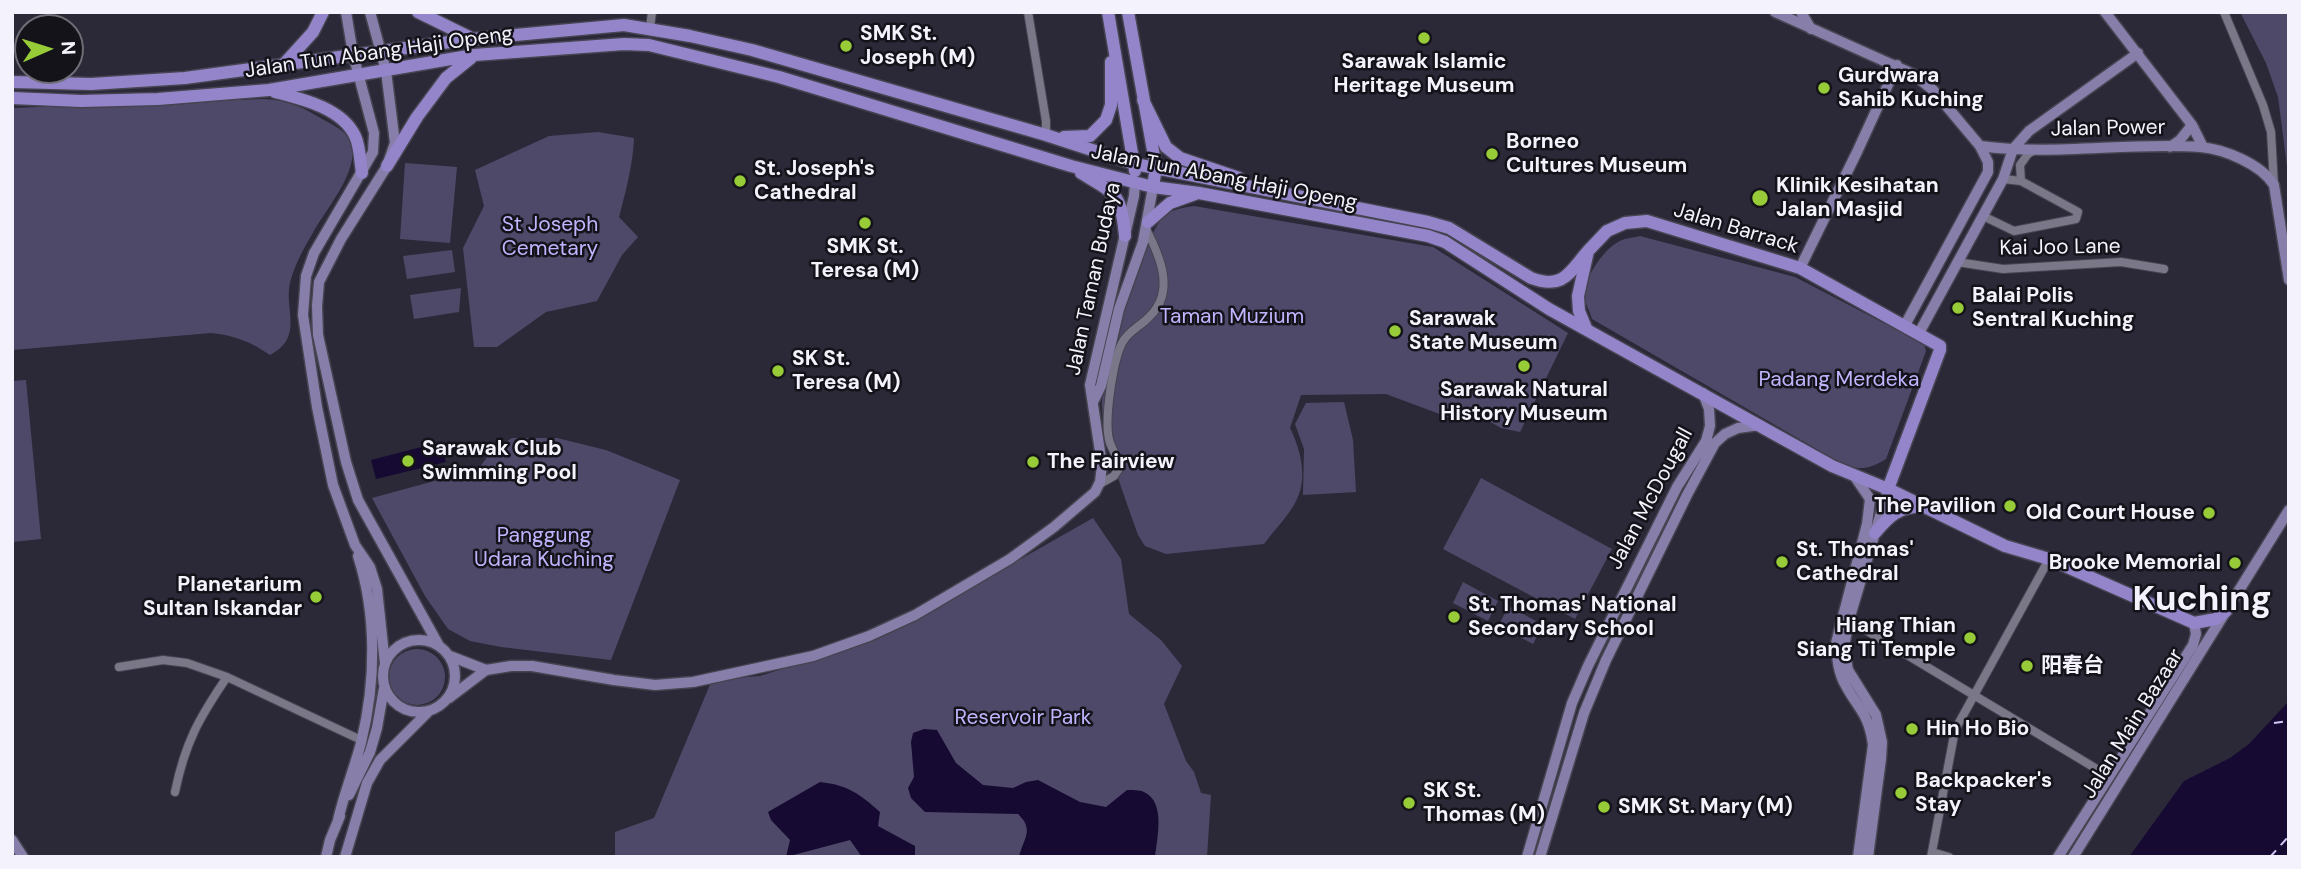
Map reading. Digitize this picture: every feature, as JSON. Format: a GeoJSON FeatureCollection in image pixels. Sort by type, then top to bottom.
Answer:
{"type":"FeatureCollection","features":[{"type":"Feature","properties":{"kind":"main road"},"geometry":{"type":"LineString","coordinates":[[284,64],[313,32],[323,12]]}},
{"type":"Feature","properties":{"kind":"main road"},"geometry":{"type":"LineString","coordinates":[[326,857],[361,740],[370,695],[372,644],[369,593],[333,485],[308,356],[303,300],[306,276],[314,253],[373,152],[373,132],[345,12]]}},
{"type":"Feature","properties":{"kind":"main road"},"geometry":{"type":"LineString","coordinates":[[370,12],[386,71],[395,142],[387,166]]}},
{"type":"Feature","properties":{"kind":"main road"},"geometry":{"type":"LineString","coordinates":[[418,12],[472,39]]}},
{"type":"Feature","properties":{"kind":"main road"},"geometry":{"type":"LineString","coordinates":[[1046,135],[1073,138],[1090,136],[1106,120],[1111,105],[1112,32],[1108,12]]}},
{"type":"Feature","properties":{"kind":"main road","name":"Jalan Taman Budaya"},"geometry":{"type":"LineString","coordinates":[[1093,402],[1101,386],[1119,309],[1147,225],[1156,167],[1128,12]]}},
{"type":"Feature","properties":{"kind":"main road"},"geometry":{"type":"LineString","coordinates":[[1774,12],[1913,74],[1933,90],[1980,146],[1988,162],[1988,172],[1905,326]]}},
{"type":"Feature","properties":{"kind":"main road"},"geometry":{"type":"LineString","coordinates":[[1801,12],[1813,31]]}},
{"type":"Feature","properties":{"kind":"main road"},"geometry":{"type":"LineString","coordinates":[[2105,12],[2192,125],[2203,147]]}},
{"type":"Feature","properties":{"kind":"main road","name":"Jalan Tun Abang Haji Openg"},"geometry":{"type":"LineString","coordinates":[[12,82],[91,84],[185,78],[472,39],[624,25],[752,50],[1046,135],[1135,164],[1449,228],[1531,278],[1546,284],[1566,277],[1588,251]]}},
{"type":"Feature","properties":{"kind":"main road","name":"Jalan Taman Budaya"},"geometry":{"type":"LineString","coordinates":[[1098,485],[1102,465],[1090,385],[1135,196],[1135,164],[1112,32]]}},
{"type":"Feature","properties":{"kind":"main road","name":"Jalan Tun Abang Haji Openg"},"geometry":{"type":"LineString","coordinates":[[12,98],[82,101],[158,99],[269,90],[474,55],[624,44],[649,45],[859,100],[1071,166],[1135,183],[1428,236],[1445,242],[1549,309],[1832,466],[1888,489],[2005,546],[2049,559],[2194,623]]}},
{"type":"Feature","properties":{"kind":"main road"},"geometry":{"type":"LineString","coordinates":[[1919,333],[2003,179],[2013,149],[2029,131],[2138,53]]}},
{"type":"Feature","properties":{"kind":"main road"},"geometry":{"type":"LineString","coordinates":[[474,55],[446,78],[416,117],[341,239],[319,282],[317,306],[318,335],[346,462],[358,500],[438,644],[450,656],[486,670]]}},
{"type":"Feature","properties":{"kind":"main road"},"geometry":{"type":"LineString","coordinates":[[1800,268],[1897,65]]}},
{"type":"Feature","properties":{"kind":"main road"},"geometry":{"type":"LineString","coordinates":[[269,90],[295,97],[333,113],[347,123],[356,138],[362,173]]}},
{"type":"Feature","properties":{"kind":"main road"},"geometry":{"type":"LineString","coordinates":[[1143,100],[1166,147],[1180,158],[1284,193]]}},
{"type":"Feature","properties":{"kind":"main road"},"geometry":{"type":"LineString","coordinates":[[2169,148],[2192,125]]}},
{"type":"Feature","properties":{"kind":"main road"},"geometry":{"type":"LineString","coordinates":[[2029,131],[2029,143],[2036,149]]}},
{"type":"Feature","properties":{"kind":"main road","name":"Jalan Power"},"geometry":{"type":"LineString","coordinates":[[1980,146],[2013,149],[2203,147],[2237,157],[2257,167],[2268,174],[2274,185]]}},
{"type":"Feature","properties":{"kind":"main road"},"geometry":{"type":"LineString","coordinates":[[1071,166],[1118,199],[1123,208],[1125,236]]}},
{"type":"Feature","properties":{"kind":"main road"},"geometry":{"type":"LineString","coordinates":[[2274,185],[2289,280]]}},
{"type":"Feature","properties":{"kind":"main road"},"geometry":{"type":"LineString","coordinates":[[1147,225],[1170,203],[1199,193]]}},
{"type":"Feature","properties":{"kind":"main road","name":"Jalan Barrack"},"geometry":{"type":"LineString","coordinates":[[1588,251],[1607,230],[1625,223],[1647,221],[1800,268],[1939,344],[1940,350],[1888,489]]}},
{"type":"Feature","properties":{"kind":"main road"},"geometry":{"type":"LineString","coordinates":[[1586,328],[1578,311],[1578,296],[1588,251]]}},
{"type":"Feature","properties":{"kind":"main road","name":"Jalan McDougall"},"geometry":{"type":"LineString","coordinates":[[1527,857],[1577,690],[1677,486],[1706,441],[1710,426],[1709,409],[1703,393]]}},
{"type":"Feature","properties":{"kind":"main road","name":"Jalan McDougall"},"geometry":{"type":"LineString","coordinates":[[1540,857],[1584,713],[1606,660],[1687,495],[1715,443],[1738,428],[1760,425]]}},
{"type":"Feature","properties":{"kind":"main road"},"geometry":{"type":"LineString","coordinates":[[1855,477],[1870,499],[1867,524],[1836,643],[1837,664],[1845,685],[1861,707],[1871,730],[1873,745],[1858,857]]}},
{"type":"Feature","properties":{"kind":"main road"},"geometry":{"type":"LineString","coordinates":[[345,857],[367,783],[380,760],[428,712],[440,706],[486,670],[532,666],[655,685],[693,682],[813,656],[869,636],[915,615],[1010,559],[1055,527],[1094,492],[1098,485]]}},
{"type":"Feature","properties":{"kind":"main road"},"geometry":{"type":"LineString","coordinates":[[1868,857],[1882,742],[1875,715],[1848,670],[1844,647],[1849,620],[1888,489]]}},
{"type":"Feature","properties":{"kind":"main road"},"geometry":{"type":"LineString","coordinates":[[1875,533],[1891,514],[1898,510],[1923,506]]}},
{"type":"Feature","properties":{"kind":"main road","name":"Jalan Main Bazaar"},"geometry":{"type":"LineString","coordinates":[[2073,857],[2289,510]]}},
{"type":"Feature","properties":{"kind":"main road"},"geometry":{"type":"LineString","coordinates":[[338,820],[370,752],[384,688],[376,589],[370,567],[355,545]]}},
{"type":"Feature","properties":{"kind":"main road"},"geometry":{"type":"LineString","coordinates":[[2194,623],[2216,619],[2226,611]]}},
{"type":"Feature","properties":{"kind":"main road","name":"Jalan Main Bazaar"},"geometry":{"type":"LineString","coordinates":[[2058,857],[2193,645],[2196,634],[2194,623]]}},
{"type":"Feature","properties":{"kind":"main road"},"geometry":{"type":"LineString","coordinates":[[384,664],[390,654],[406,641],[428,640],[438,644]]}},
{"type":"Feature","properties":{"kind":"main road"},"geometry":{"type":"LineString","coordinates":[[449,698],[456,677],[450,656]]}},
{"type":"Feature","properties":{"kind":"main road"},"geometry":{"type":"LineString","coordinates":[[384,688],[397,705],[417,713],[428,712]]}},
{"type":"Feature","properties":{"kind":"main road"},"geometry":{"type":"LineString","coordinates":[[12,841],[23,857]]}},
{"type":"Feature","properties":{"kind":"street"},"geometry":{"type":"LineString","coordinates":[[650,28],[652,12]]}},
{"type":"Feature","properties":{"kind":"street"},"geometry":{"type":"LineString","coordinates":[[1028,12],[1046,135]]}},
{"type":"Feature","properties":{"kind":"street"},"geometry":{"type":"LineString","coordinates":[[2224,12],[2263,105],[2271,132],[2274,185]]}},
{"type":"Feature","properties":{"kind":"street"},"geometry":{"type":"LineString","coordinates":[[2021,181],[2020,165],[2028,154],[2036,149]]}},
{"type":"Feature","properties":{"kind":"street"},"geometry":{"type":"LineString","coordinates":[[1983,216],[2014,231],[2076,219],[2078,212],[2021,181],[2003,179]]}},
{"type":"Feature","properties":{"kind":"street"},"geometry":{"type":"LineString","coordinates":[[1098,485],[1114,476],[1120,467],[1107,430],[1108,408],[1119,352],[1123,340],[1151,316],[1159,304],[1164,283],[1162,261],[1147,225]]}},
{"type":"Feature","properties":{"kind":"street","name":"Kai Joo Lane"},"geometry":{"type":"LineString","coordinates":[[1956,262],[2003,269],[2121,262],[2164,269]]}},
{"type":"Feature","properties":{"kind":"street"},"geometry":{"type":"LineString","coordinates":[[1949,857],[1931,855],[1954,734],[2049,559]]}},
{"type":"Feature","properties":{"kind":"street"},"geometry":{"type":"LineString","coordinates":[[1849,620],[2110,777]]}},
{"type":"Feature","properties":{"kind":"street"},"geometry":{"type":"LineString","coordinates":[[119,667],[149,661],[174,660],[227,677],[361,740]]}},
{"type":"Feature","properties":{"kind":"street"},"geometry":{"type":"LineString","coordinates":[[175,792],[192,732],[227,677]]}},
{"type":"Feature","properties":{"kind":"green space"},"geometry":{"type":"Polygon","coordinates":[[[2240,12],[2289,12],[2289,182],[2278,97],[2266,63],[2240,12]]]}},
{"type":"Feature","properties":{"kind":"green space"},"geometry":{"type":"Polygon","coordinates":[[[264,99],[296,105],[331,124],[347,136],[352,150],[352,162],[342,187],[307,242],[293,273],[289,290],[290,330],[281,347],[270,355],[242,340],[211,333],[12,350],[12,108],[264,99]]]}},
{"type":"Feature","properties":{"kind":"green space","name":"St Joseph Cemetary"},"geometry":{"type":"Polygon","coordinates":[[[598,132],[634,138],[631,168],[619,217],[638,237],[622,255],[597,301],[546,312],[497,347],[474,347],[463,248],[484,206],[475,170],[549,136],[598,132]]]}},
{"type":"Feature","properties":{"kind":"green space"},"geometry":{"type":"Polygon","coordinates":[[[405,163],[457,167],[450,243],[400,239],[405,163]]]}},
{"type":"Feature","properties":{"kind":"green space","name":"Taman Muzium"},"geometry":{"type":"Polygon","coordinates":[[[1194,206],[1433,247],[1568,333],[1520,432],[1501,428],[1478,415],[1461,422],[1386,394],[1301,395],[1290,428],[1301,463],[1300,490],[1290,511],[1264,544],[1166,554],[1145,546],[1138,535],[1106,437],[1103,392],[1124,310],[1153,233],[1168,213],[1194,206]]]}},
{"type":"Feature","properties":{"kind":"green space","name":"Padang Merdeka"},"geometry":{"type":"Polygon","coordinates":[[[1640,236],[1795,277],[1924,344],[1926,351],[1886,459],[1863,468],[1839,462],[1592,319],[1585,290],[1595,266],[1606,251],[1618,242],[1640,236]]]}},
{"type":"Feature","properties":{"kind":"green space"},"geometry":{"type":"Polygon","coordinates":[[[452,250],[455,272],[407,279],[403,256],[452,250]]]}},
{"type":"Feature","properties":{"kind":"green space"},"geometry":{"type":"Polygon","coordinates":[[[461,288],[459,312],[414,319],[410,295],[461,288]]]}},
{"type":"Feature","properties":{"kind":"green space"},"geometry":{"type":"Polygon","coordinates":[[[26,380],[41,539],[12,542],[12,381],[26,380]]]}},
{"type":"Feature","properties":{"kind":"green space"},"geometry":{"type":"Polygon","coordinates":[[[1344,402],[1353,440],[1356,492],[1303,495],[1304,449],[1295,424],[1306,403],[1344,402]]]}},
{"type":"Feature","properties":{"kind":"green space","name":"Panggung Udara Kuching"},"geometry":{"type":"Polygon","coordinates":[[[512,438],[557,438],[606,450],[680,480],[611,660],[501,647],[470,641],[448,629],[425,596],[372,498],[478,469],[492,451],[512,438]]]}},
{"type":"Feature","properties":{"kind":"green space"},"geometry":{"type":"Polygon","coordinates":[[[1481,478],[1612,549],[1575,619],[1443,549],[1481,478]]]}},
{"type":"Feature","properties":{"kind":"green space","name":"Reservoir Park"},"geometry":{"type":"Polygon","coordinates":[[[1093,518],[1121,559],[1129,614],[1161,640],[1182,666],[1164,704],[1201,793],[1211,795],[1207,857],[615,857],[615,832],[654,818],[712,680],[760,676],[910,622],[1093,518]]]}},
{"type":"Feature","properties":{"kind":"green space"},"geometry":{"type":"Polygon","coordinates":[[[1463,582],[1498,601],[1488,621],[1453,603],[1463,582]]]}},
{"type":"Feature","properties":{"kind":"green space"},"geometry":{"type":"Polygon","coordinates":[[[1509,606],[1543,625],[1533,644],[1498,626],[1509,606]]]}},
{"type":"Feature","properties":{"kind":"green space"},"geometry":{"type":"Polygon","coordinates":[[[417,649],[428,651],[437,657],[443,666],[443,688],[437,697],[428,703],[417,705],[406,703],[397,697],[391,688],[389,677],[391,666],[397,657],[406,651],[417,649]]]}},
{"type":"Feature","properties":{"kind":"shaded area","name":"Sarawak Club Swimming Pool"},"geometry":{"type":"Polygon","coordinates":[[[441,442],[446,462],[376,479],[371,460],[441,442]]]}},
{"type":"Feature","properties":{"kind":"shaded area"},"geometry":{"type":"Polygon","coordinates":[[[2289,701],[2289,857],[2129,857],[2184,781],[2230,758],[2249,744],[2289,701]]]}},
{"type":"Feature","properties":{"kind":"shaded area"},"geometry":{"type":"Polygon","coordinates":[[[924,729],[937,730],[956,763],[983,785],[1013,788],[1038,780],[1080,802],[1106,807],[1127,790],[1144,792],[1151,797],[1158,812],[1155,857],[1019,857],[1027,830],[1018,814],[925,812],[911,798],[908,788],[914,777],[911,742],[913,733],[924,729]]]}},
{"type":"Feature","properties":{"kind":"shaded area"},"geometry":{"type":"Polygon","coordinates":[[[820,782],[846,788],[866,800],[880,812],[878,826],[915,846],[915,857],[862,857],[850,840],[786,857],[790,840],[771,820],[768,812],[820,782]]]}},
{"type":"Feature","properties":{"kind":"ferry route"},"geometry":{"type":"LineString","coordinates":[[2274,723],[2289,721]]}},
{"type":"Feature","properties":{"kind":"ferry route"},"geometry":{"type":"LineString","coordinates":[[2270,857],[2289,836]]}},
{"type":"Feature","properties":{"kind":"place","name":"Sarawak Islamic Heritage Museum"},"geometry":{"type":"Point","coordinates":[1424,38]}},
{"type":"Feature","properties":{"kind":"place","name":"SMK St. Joseph (M)"},"geometry":{"type":"Point","coordinates":[846,46]}},
{"type":"Feature","properties":{"kind":"place","name":"Gurdwara Sahib Kuching"},"geometry":{"type":"Point","coordinates":[1824,88]}},
{"type":"Feature","properties":{"kind":"place","name":"Borneo Cultures Museum"},"geometry":{"type":"Point","coordinates":[1492,154]}},
{"type":"Feature","properties":{"kind":"place","name":"St. Joseph's Cathedral"},"geometry":{"type":"Point","coordinates":[740,181]}},
{"type":"Feature","properties":{"kind":"place","name":"Klinik Kesihatan Jalan Masjid"},"geometry":{"type":"Point","coordinates":[1760,198]}},
{"type":"Feature","properties":{"kind":"place","name":"SMK St. Teresa (M)"},"geometry":{"type":"Point","coordinates":[865,223]}},
{"type":"Feature","properties":{"kind":"place","name":"Balai Polis Sentral Kuching"},"geometry":{"type":"Point","coordinates":[1958,308]}},
{"type":"Feature","properties":{"kind":"place","name":"Sarawak State Museum"},"geometry":{"type":"Point","coordinates":[1395,331]}},
{"type":"Feature","properties":{"kind":"place","name":"Sarawak Natural History Museum"},"geometry":{"type":"Point","coordinates":[1524,366]}},
{"type":"Feature","properties":{"kind":"place","name":"SK St. Teresa (M)"},"geometry":{"type":"Point","coordinates":[778,371]}},
{"type":"Feature","properties":{"kind":"place","name":"Sarawak Club Swimming Pool"},"geometry":{"type":"Point","coordinates":[408,461]}},
{"type":"Feature","properties":{"kind":"place","name":"The Fairview"},"geometry":{"type":"Point","coordinates":[1033,462]}},
{"type":"Feature","properties":{"kind":"place","name":"The Pavilion"},"geometry":{"type":"Point","coordinates":[2010,506]}},
{"type":"Feature","properties":{"kind":"place","name":"Old Court House"},"geometry":{"type":"Point","coordinates":[2209,513]}},
{"type":"Feature","properties":{"kind":"place","name":"St. Thomas' Cathedral"},"geometry":{"type":"Point","coordinates":[1782,562]}},
{"type":"Feature","properties":{"kind":"place","name":"Brooke Memorial"},"geometry":{"type":"Point","coordinates":[2235,563]}},
{"type":"Feature","properties":{"kind":"place","name":"Planetarium Sultan Iskandar"},"geometry":{"type":"Point","coordinates":[316,597]}},
{"type":"Feature","properties":{"kind":"place","name":"St. Thomas' National Secondary School"},"geometry":{"type":"Point","coordinates":[1454,617]}},
{"type":"Feature","properties":{"kind":"place","name":"Hiang Thian Siang Ti Temple"},"geometry":{"type":"Point","coordinates":[1970,638]}},
{"type":"Feature","properties":{"kind":"place","name":"阳春台"},"geometry":{"type":"Point","coordinates":[2027,666]}},
{"type":"Feature","properties":{"kind":"place","name":"Hin Ho Bio"},"geometry":{"type":"Point","coordinates":[1912,729]}},
{"type":"Feature","properties":{"kind":"place","name":"Backpacker's Stay"},"geometry":{"type":"Point","coordinates":[1901,793]}},
{"type":"Feature","properties":{"kind":"place","name":"SK St. Thomas (M)"},"geometry":{"type":"Point","coordinates":[1409,803]}},
{"type":"Feature","properties":{"kind":"place","name":"SMK St. Mary (M)"},"geometry":{"type":"Point","coordinates":[1604,807]}},
{"type":"Feature","properties":{"kind":"district","name":"Kuching"},"geometry":{"type":"Point","coordinates":[2202,601]}}]}
